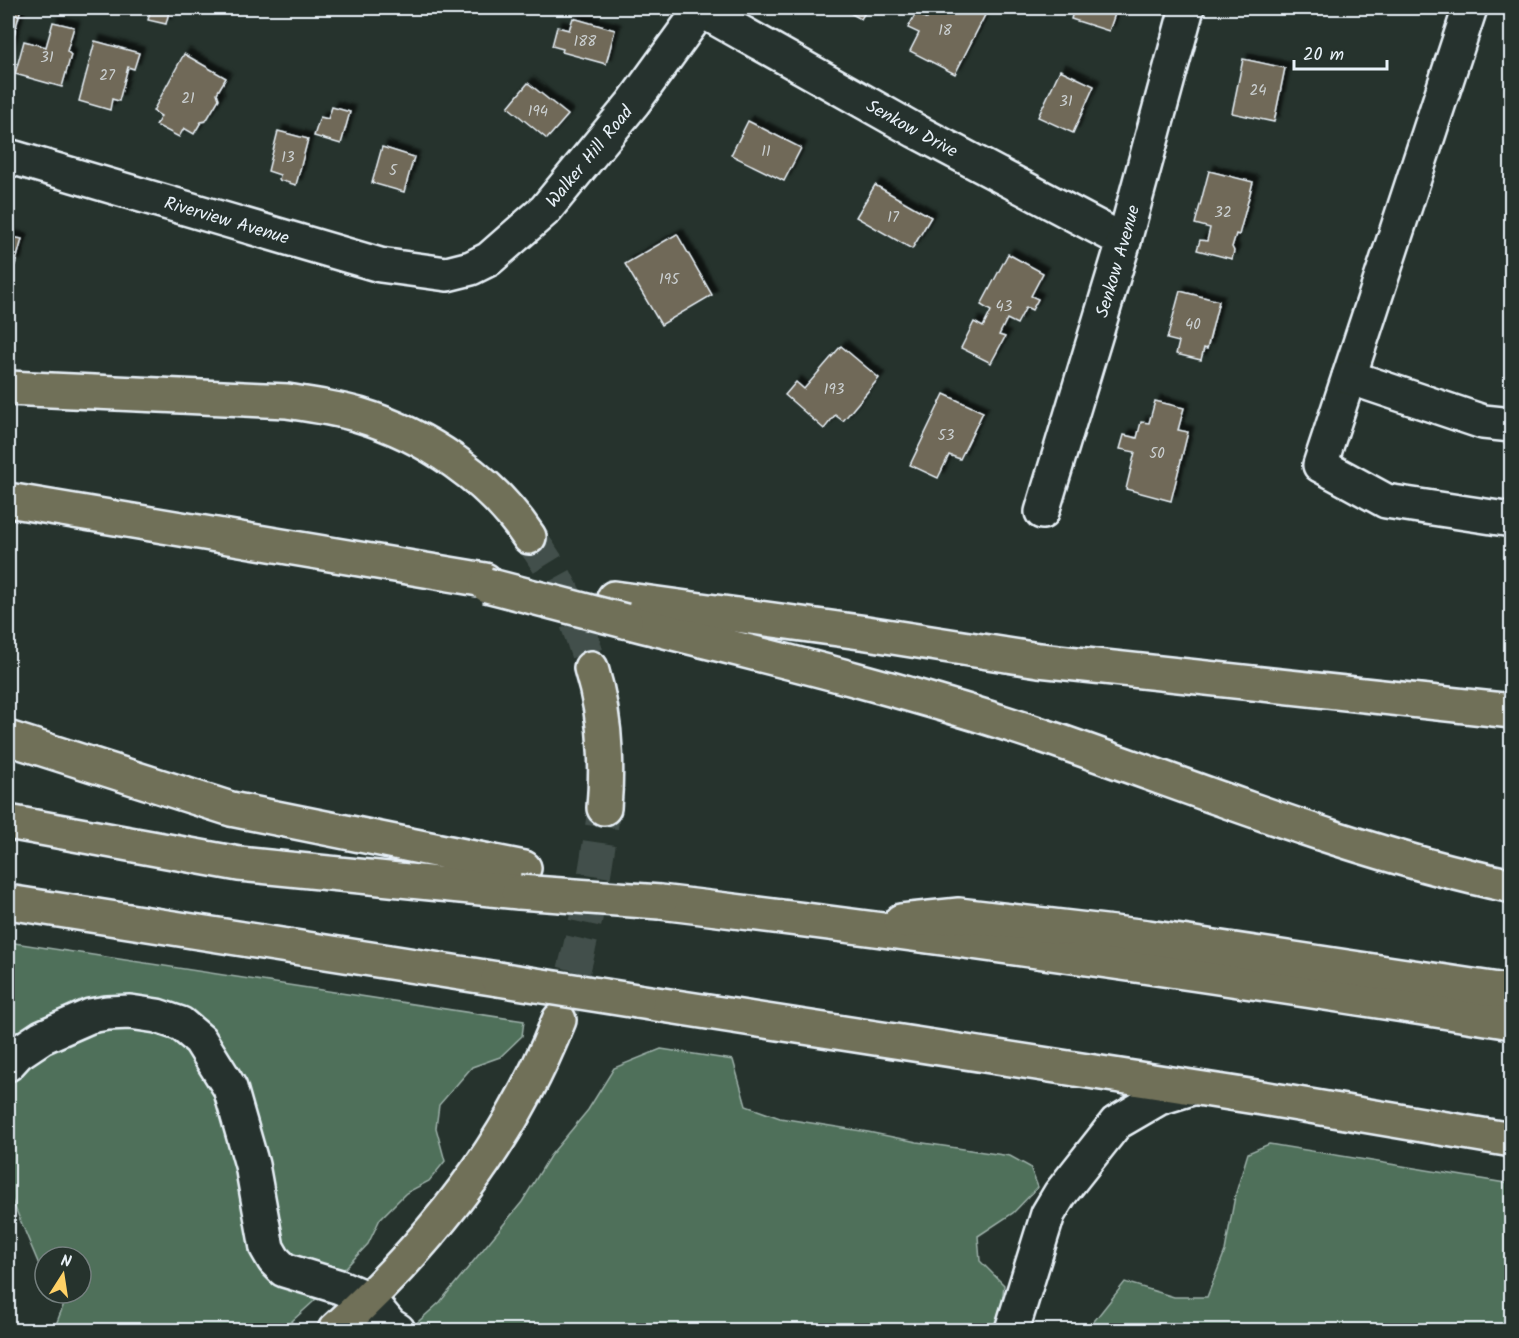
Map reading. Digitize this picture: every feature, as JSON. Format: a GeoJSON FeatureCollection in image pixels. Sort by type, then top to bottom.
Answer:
{"type":"FeatureCollection","features":[{"type":"Feature","properties":{"kind":"highway"},"geometry":{"type":"LineString","coordinates":[[8,388],[277,400],[358,415],[412,436],[464,470],[502,503],[529,537]]}},
{"type":"Feature","properties":{"kind":"highway"},"geometry":{"type":"LineString","coordinates":[[8,500],[478,580],[620,610],[784,661],[933,702],[1046,737],[1329,837],[1414,862],[1512,886]]}},
{"type":"Feature","properties":{"kind":"highway"},"geometry":{"type":"LineString","coordinates":[[620,610],[867,633],[1039,660],[1512,711]]}},
{"type":"Feature","properties":{"kind":"highway"},"geometry":{"type":"LineString","coordinates":[[591,668],[604,732],[606,774],[604,808]]}},
{"type":"Feature","properties":{"kind":"highway"},"geometry":{"type":"LineString","coordinates":[[8,738],[231,809],[522,880],[620,899],[847,926],[1367,999],[1512,1022]]}},
{"type":"Feature","properties":{"kind":"highway"},"geometry":{"type":"LineString","coordinates":[[8,822],[239,864],[522,880]]}},
{"type":"Feature","properties":{"kind":"highway"},"geometry":{"type":"LineString","coordinates":[[8,902],[1512,1140]]}},
{"type":"Feature","properties":{"kind":"highway"},"geometry":{"type":"LineString","coordinates":[[847,926],[959,915],[1148,937],[1512,992]]}},
{"type":"Feature","properties":{"kind":"highway"},"geometry":{"type":"LineString","coordinates":[[335,1330],[422,1243],[480,1170],[516,1110],[560,1020]]}},
{"type":"Feature","properties":{"kind":"street","name":"Senkow Avenue"},"geometry":{"type":"LineString","coordinates":[[1042,512],[1124,241],[1187,8]]}},
{"type":"Feature","properties":{"kind":"street"},"geometry":{"type":"LineString","coordinates":[[1470,8],[1320,465],[1386,501],[1512,519]]}},
{"type":"Feature","properties":{"kind":"street","name":"Senkow Drive"},"geometry":{"type":"LineString","coordinates":[[702,9],[916,130],[1124,241]]}},
{"type":"Feature","properties":{"kind":"street","name":"Walker Hill Road"},"geometry":{"type":"LineString","coordinates":[[447,274],[471,268],[489,259],[545,210],[633,103],[702,9]]}},
{"type":"Feature","properties":{"kind":"street","name":"Riverview Avenue"},"geometry":{"type":"LineString","coordinates":[[8,156],[380,265],[447,274]]}},
{"type":"Feature","properties":{"kind":"street"},"geometry":{"type":"LineString","coordinates":[[1349,377],[1483,422],[1512,425]]}},
{"type":"Feature","properties":{"kind":"street"},"geometry":{"type":"LineString","coordinates":[[8,1064],[18,1053],[42,1037],[90,1016],[107,1012],[130,1012],[157,1016],[181,1024],[200,1040],[230,1088],[252,1165],[267,1248],[274,1260],[284,1270],[340,1287],[368,1299],[390,1325],[398,1330]]}},
{"type":"Feature","properties":{"kind":"street"},"geometry":{"type":"LineString","coordinates":[[1012,1330],[1048,1214],[1060,1194],[1116,1123],[1159,1098],[1192,1088]]}},
{"type":"Feature","properties":{"kind":"green space"},"geometry":{"type":"Polygon","coordinates":[[[8,942],[524,1021],[522,1036],[500,1057],[472,1067],[439,1105],[436,1128],[445,1161],[429,1181],[406,1193],[380,1219],[368,1244],[313,1302],[282,1330],[54,1330],[63,1305],[93,1305],[93,1245],[33,1245],[33,1250],[8,1191],[8,942]]]}},
{"type":"Feature","properties":{"kind":"green space"},"geometry":{"type":"Polygon","coordinates":[[[661,1049],[733,1060],[746,1106],[780,1118],[1010,1156],[1030,1167],[1038,1187],[1013,1213],[978,1236],[980,1261],[1004,1285],[999,1330],[409,1330],[440,1302],[522,1202],[550,1156],[588,1110],[614,1068],[661,1049]]]}},
{"type":"Feature","properties":{"kind":"green space"},"geometry":{"type":"Polygon","coordinates":[[[1269,1144],[1511,1184],[1511,1330],[1087,1330],[1125,1282],[1174,1297],[1207,1297],[1225,1251],[1235,1196],[1248,1153],[1269,1144]]]}},
{"type":"Feature","properties":{"kind":"building"},"geometry":{"type":"Polygon","coordinates":[[[8,8],[21,8],[8,58],[8,8]]]}},
{"type":"Feature","properties":{"kind":"building"},"geometry":{"type":"Polygon","coordinates":[[[151,8],[170,8],[166,24],[148,20],[151,8]]]}},
{"type":"Feature","properties":{"kind":"building"},"geometry":{"type":"Polygon","coordinates":[[[841,8],[868,8],[861,19],[841,8]]]}},
{"type":"Feature","properties":{"kind":"building"},"geometry":{"type":"Polygon","coordinates":[[[926,8],[970,8],[985,15],[955,74],[910,51],[919,33],[908,28],[916,13],[927,19],[931,10],[926,8]]]}},
{"type":"Feature","properties":{"kind":"building"},"geometry":{"type":"Polygon","coordinates":[[[1074,8],[1117,8],[1109,31],[1071,19],[1074,8]]]}},
{"type":"Feature","properties":{"kind":"building"},"geometry":{"type":"Polygon","coordinates":[[[573,18],[615,30],[606,64],[562,52],[563,49],[552,46],[557,27],[569,30],[573,18]]]}},
{"type":"Feature","properties":{"kind":"building"},"geometry":{"type":"Polygon","coordinates":[[[53,22],[74,27],[67,51],[71,55],[62,87],[15,74],[24,41],[46,47],[53,22]]]}},
{"type":"Feature","properties":{"kind":"building"},"geometry":{"type":"Polygon","coordinates":[[[95,41],[139,53],[134,69],[128,67],[119,101],[112,99],[110,110],[79,101],[95,41]]]}},
{"type":"Feature","properties":{"kind":"building"},"geometry":{"type":"Polygon","coordinates":[[[184,54],[226,78],[217,93],[219,99],[206,121],[201,122],[194,134],[184,128],[179,137],[156,125],[161,116],[153,111],[184,54]]]}},
{"type":"Feature","properties":{"kind":"building"},"geometry":{"type":"Polygon","coordinates":[[[1243,59],[1285,68],[1274,122],[1232,113],[1243,59]]]}},
{"type":"Feature","properties":{"kind":"building"},"geometry":{"type":"Polygon","coordinates":[[[1060,70],[1094,86],[1073,133],[1038,117],[1060,70]]]}},
{"type":"Feature","properties":{"kind":"building"},"geometry":{"type":"Polygon","coordinates":[[[528,83],[568,115],[547,139],[508,107],[528,83]]]}},
{"type":"Feature","properties":{"kind":"building"},"geometry":{"type":"Polygon","coordinates":[[[332,107],[350,112],[341,144],[314,136],[320,117],[328,119],[332,107]]]}},
{"type":"Feature","properties":{"kind":"building"},"geometry":{"type":"Polygon","coordinates":[[[748,121],[801,148],[784,181],[731,155],[748,121]]]}},
{"type":"Feature","properties":{"kind":"building"},"geometry":{"type":"Polygon","coordinates":[[[278,131],[308,139],[296,185],[279,180],[280,175],[268,171],[278,131]]]}},
{"type":"Feature","properties":{"kind":"building"},"geometry":{"type":"Polygon","coordinates":[[[382,147],[414,157],[404,192],[372,183],[382,147]]]}},
{"type":"Feature","properties":{"kind":"building"},"geometry":{"type":"Polygon","coordinates":[[[1209,171],[1253,182],[1239,235],[1236,234],[1232,247],[1234,251],[1232,259],[1197,250],[1200,240],[1207,241],[1210,228],[1195,224],[1209,171]]]}},
{"type":"Feature","properties":{"kind":"building"},"geometry":{"type":"Polygon","coordinates":[[[875,185],[931,217],[912,249],[856,217],[875,185]]]}},
{"type":"Feature","properties":{"kind":"building"},"geometry":{"type":"Polygon","coordinates":[[[677,234],[712,295],[661,325],[625,264],[677,234]]]}},
{"type":"Feature","properties":{"kind":"building"},"geometry":{"type":"Polygon","coordinates":[[[8,236],[22,239],[15,265],[8,263],[8,236]]]}},
{"type":"Feature","properties":{"kind":"building"},"geometry":{"type":"Polygon","coordinates":[[[1008,254],[1043,273],[1031,296],[1038,299],[1032,310],[1026,307],[1017,324],[1007,319],[999,335],[1005,337],[991,363],[961,348],[974,322],[983,327],[991,311],[981,305],[1008,254]]]}},
{"type":"Feature","properties":{"kind":"building"},"geometry":{"type":"Polygon","coordinates":[[[1180,291],[1219,301],[1207,349],[1204,348],[1201,360],[1176,354],[1179,342],[1167,339],[1180,291]]]}},
{"type":"Feature","properties":{"kind":"building"},"geometry":{"type":"Polygon","coordinates":[[[841,346],[879,378],[843,421],[835,415],[824,429],[785,395],[796,382],[804,389],[841,346]]]}},
{"type":"Feature","properties":{"kind":"building"},"geometry":{"type":"Polygon","coordinates":[[[944,394],[983,412],[960,459],[949,455],[938,478],[910,465],[944,394]]]}},
{"type":"Feature","properties":{"kind":"building"},"geometry":{"type":"Polygon","coordinates":[[[1155,401],[1184,408],[1178,430],[1188,432],[1171,501],[1126,489],[1135,452],[1120,449],[1124,435],[1137,438],[1141,422],[1149,423],[1155,401]]]}},
{"type":"Feature","properties":{"kind":"tunnel"},"geometry":{"type":"LineString","coordinates":[[529,537],[559,583],[580,633],[591,668]]}},
{"type":"Feature","properties":{"kind":"tunnel"},"geometry":{"type":"LineString","coordinates":[[560,1018],[587,914],[604,808]]}}]}
